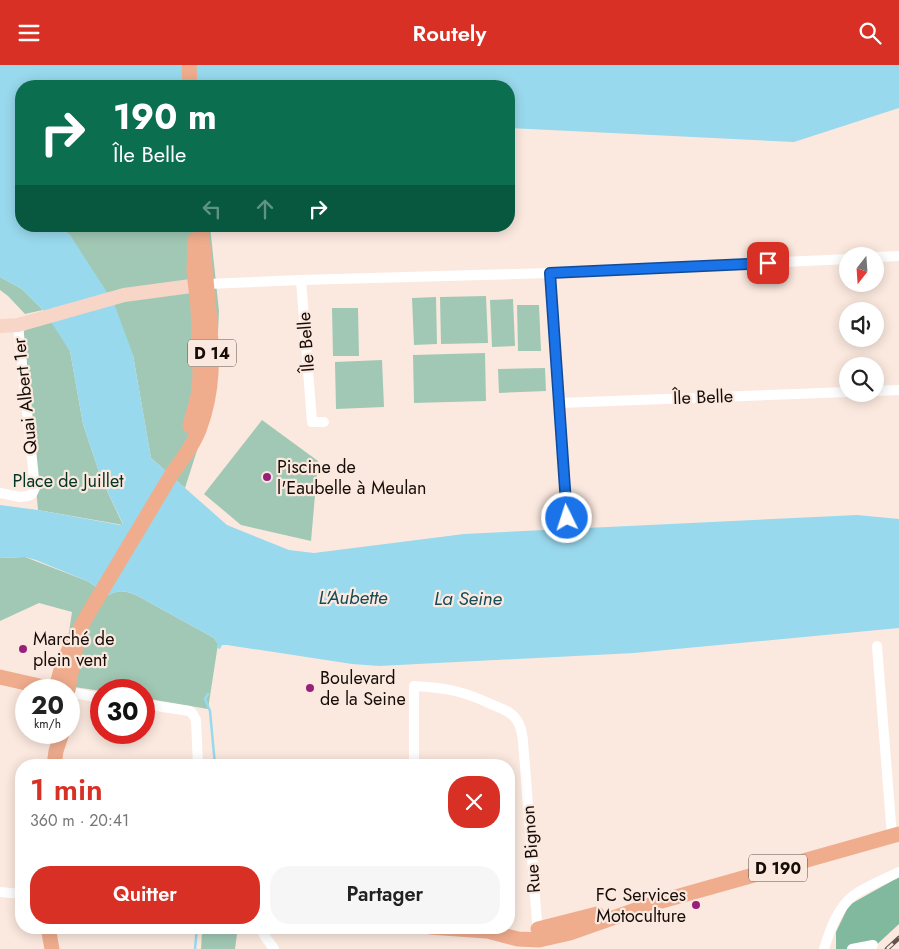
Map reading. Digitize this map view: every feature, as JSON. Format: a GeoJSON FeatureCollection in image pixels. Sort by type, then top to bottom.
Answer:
{"type":"FeatureCollection","features":[{"type":"Feature","properties":{"kind":"main road"},"geometry":{"type":"LineString","coordinates":[[189,65],[190,80]]}},
{"type":"Feature","properties":{"kind":"main road","name":"D 14"},"geometry":{"type":"LineString","coordinates":[[195,232],[194,272],[201,284]]}},
{"type":"Feature","properties":{"kind":"main road","name":"D 14"},"geometry":{"type":"LineString","coordinates":[[59,679],[70,644],[76,637],[96,600],[173,472],[193,418],[198,396],[200,358],[198,307],[201,284],[201,232]]}},
{"type":"Feature","properties":{"kind":"main road","name":"D 14"},"geometry":{"type":"LineString","coordinates":[[70,679],[76,637]]}},
{"type":"Feature","properties":{"kind":"main road"},"geometry":{"type":"LineString","coordinates":[[0,677],[15,680]]}},
{"type":"Feature","properties":{"kind":"main road"},"geometry":{"type":"LineString","coordinates":[[53,744],[55,758]]}},
{"type":"Feature","properties":{"kind":"main road"},"geometry":{"type":"LineString","coordinates":[[55,758],[59,744]]}},
{"type":"Feature","properties":{"kind":"main road","name":"D 190"},"geometry":{"type":"LineString","coordinates":[[499,934],[518,939],[554,937],[603,912],[658,902],[895,835]]}},
{"type":"Feature","properties":{"kind":"main road"},"geometry":{"type":"LineString","coordinates":[[49,934],[52,949]]}},
{"type":"Feature","properties":{"kind":"street"},"geometry":{"type":"LineString","coordinates":[[884,257],[899,256]]}},
{"type":"Feature","properties":{"kind":"street"},"geometry":{"type":"LineString","coordinates":[[0,326],[18,325],[124,295],[201,284],[301,279],[550,273],[839,259]]}},
{"type":"Feature","properties":{"kind":"street"},"geometry":{"type":"LineString","coordinates":[[550,273],[567,518]]}},
{"type":"Feature","properties":{"kind":"street","name":"Île Belle"},"geometry":{"type":"LineString","coordinates":[[301,279],[312,422],[324,421]]}},
{"type":"Feature","properties":{"kind":"street","name":"Quai Albert 1er"},"geometry":{"type":"LineString","coordinates":[[0,493],[28,496],[32,494],[34,487],[18,325]]}},
{"type":"Feature","properties":{"kind":"street"},"geometry":{"type":"LineString","coordinates":[[884,391],[899,390]]}},
{"type":"Feature","properties":{"kind":"street","name":"Île Belle"},"geometry":{"type":"LineString","coordinates":[[559,403],[839,392]]}},
{"type":"Feature","properties":{"kind":"street"},"geometry":{"type":"LineString","coordinates":[[877,646],[895,835]]}},
{"type":"Feature","properties":{"kind":"street","name":"Rue Bignon"},"geometry":{"type":"LineString","coordinates":[[414,759],[414,686],[451,689],[470,694],[510,712],[516,719],[521,727],[554,937]]}},
{"type":"Feature","properties":{"kind":"street"},"geometry":{"type":"LineString","coordinates":[[155,706],[192,713],[196,720],[198,759]]}},
{"type":"Feature","properties":{"kind":"street"},"geometry":{"type":"LineString","coordinates":[[824,949],[830,930],[840,911],[854,895],[899,872]]}},
{"type":"Feature","properties":{"kind":"street"},"geometry":{"type":"LineString","coordinates":[[0,892],[15,893]]}},
{"type":"Feature","properties":{"kind":"street"},"geometry":{"type":"LineString","coordinates":[[264,934],[274,949]]}},
{"type":"Feature","properties":{"kind":"street"},"geometry":{"type":"LineString","coordinates":[[852,949],[873,945]]}},
{"type":"Feature","properties":{"kind":"green space"},"geometry":{"type":"Polygon","coordinates":[[[65,232],[211,232],[219,311],[215,394],[185,488],[151,458],[133,355],[70,235],[65,232]]]}},
{"type":"Feature","properties":{"kind":"green space"},"geometry":{"type":"Polygon","coordinates":[[[0,277],[22,289],[43,310],[25,314],[0,290],[0,277]]]}},
{"type":"Feature","properties":{"kind":"green space"},"geometry":{"type":"Polygon","coordinates":[[[486,296],[488,343],[441,344],[440,297],[486,296]]]}},
{"type":"Feature","properties":{"kind":"green space"},"geometry":{"type":"Polygon","coordinates":[[[436,297],[437,344],[414,345],[412,298],[436,297]]]}},
{"type":"Feature","properties":{"kind":"green space"},"geometry":{"type":"Polygon","coordinates":[[[513,299],[515,346],[492,347],[490,300],[513,299]]]}},
{"type":"Feature","properties":{"kind":"green space"},"geometry":{"type":"Polygon","coordinates":[[[517,305],[539,305],[541,351],[518,351],[517,305]]]}},
{"type":"Feature","properties":{"kind":"green space"},"geometry":{"type":"Polygon","coordinates":[[[332,308],[358,308],[359,356],[333,356],[332,308]]]}},
{"type":"Feature","properties":{"kind":"green space","name":"Place de Juillet"},"geometry":{"type":"Polygon","coordinates":[[[51,320],[70,351],[83,424],[101,478],[123,525],[38,510],[22,333],[29,326],[51,320]]]}},
{"type":"Feature","properties":{"kind":"green space"},"geometry":{"type":"Polygon","coordinates":[[[485,353],[486,401],[414,403],[413,355],[485,353]]]}},
{"type":"Feature","properties":{"kind":"green space"},"geometry":{"type":"Polygon","coordinates":[[[382,360],[384,407],[336,409],[335,362],[382,360]]]}},
{"type":"Feature","properties":{"kind":"green space"},"geometry":{"type":"Polygon","coordinates":[[[545,368],[546,391],[499,393],[498,369],[545,368]]]}},
{"type":"Feature","properties":{"kind":"green space","name":"Piscine de l'Eaubelle à Meulan"},"geometry":{"type":"Polygon","coordinates":[[[262,420],[318,461],[311,541],[241,525],[204,494],[262,420]]]}},
{"type":"Feature","properties":{"kind":"green space"},"geometry":{"type":"Polygon","coordinates":[[[25,557],[87,581],[109,595],[122,591],[129,592],[214,638],[218,644],[208,709],[155,700],[155,679],[90,679],[90,689],[80,688],[80,679],[62,679],[72,612],[39,603],[0,621],[0,558],[25,557]]]}},
{"type":"Feature","properties":{"kind":"green space"},"geometry":{"type":"Polygon","coordinates":[[[899,877],[899,924],[872,949],[836,949],[836,932],[849,905],[899,877]]]}},
{"type":"Feature","properties":{"kind":"green space"},"geometry":{"type":"Polygon","coordinates":[[[202,934],[237,934],[235,949],[201,949],[202,934]]]}},
{"type":"Feature","properties":{"kind":"water","name":"La Seine"},"geometry":{"type":"Polygon","coordinates":[[[0,65],[899,65],[899,108],[794,142],[515,128],[515,80],[15,80],[15,232],[65,232],[70,235],[114,303],[133,355],[151,458],[227,525],[289,550],[314,553],[464,534],[857,515],[899,519],[899,628],[634,653],[379,666],[352,664],[227,645],[222,645],[220,649],[217,648],[218,644],[214,638],[129,592],[122,591],[109,595],[87,581],[36,560],[25,557],[0,558],[0,505],[123,524],[101,478],[83,424],[70,351],[43,310],[22,289],[0,277],[0,65]]]}},
{"type":"Feature","properties":{"kind":"waterway","name":"L'Aubette"},"geometry":{"type":"LineString","coordinates":[[208,694],[205,699],[210,711],[214,759]]}},
{"type":"Feature","properties":{"kind":"waterway","name":"L'Aubette"},"geometry":{"type":"LineString","coordinates":[[195,949],[196,934]]}},
{"type":"Feature","properties":{"kind":"railway"},"geometry":{"type":"LineString","coordinates":[[887,949],[899,938]]}},
{"type":"Feature","properties":{"kind":"place","name":"Piscine de l'Eaubelle à Meulan"},"geometry":{"type":"Point","coordinates":[267,477]}},
{"type":"Feature","properties":{"kind":"place","name":"Marché de plein vent"},"geometry":{"type":"Point","coordinates":[23,649]}},
{"type":"Feature","properties":{"kind":"place","name":"Boulevard de la Seine"},"geometry":{"type":"Point","coordinates":[310,688]}},
{"type":"Feature","properties":{"kind":"place","name":"FC Services Motoculture"},"geometry":{"type":"Point","coordinates":[696,905]}},
{"type":"Feature","properties":{"kind":"route"},"geometry":{"type":"LineString","coordinates":[[567,518],[550,273],[768,263]]}}]}
